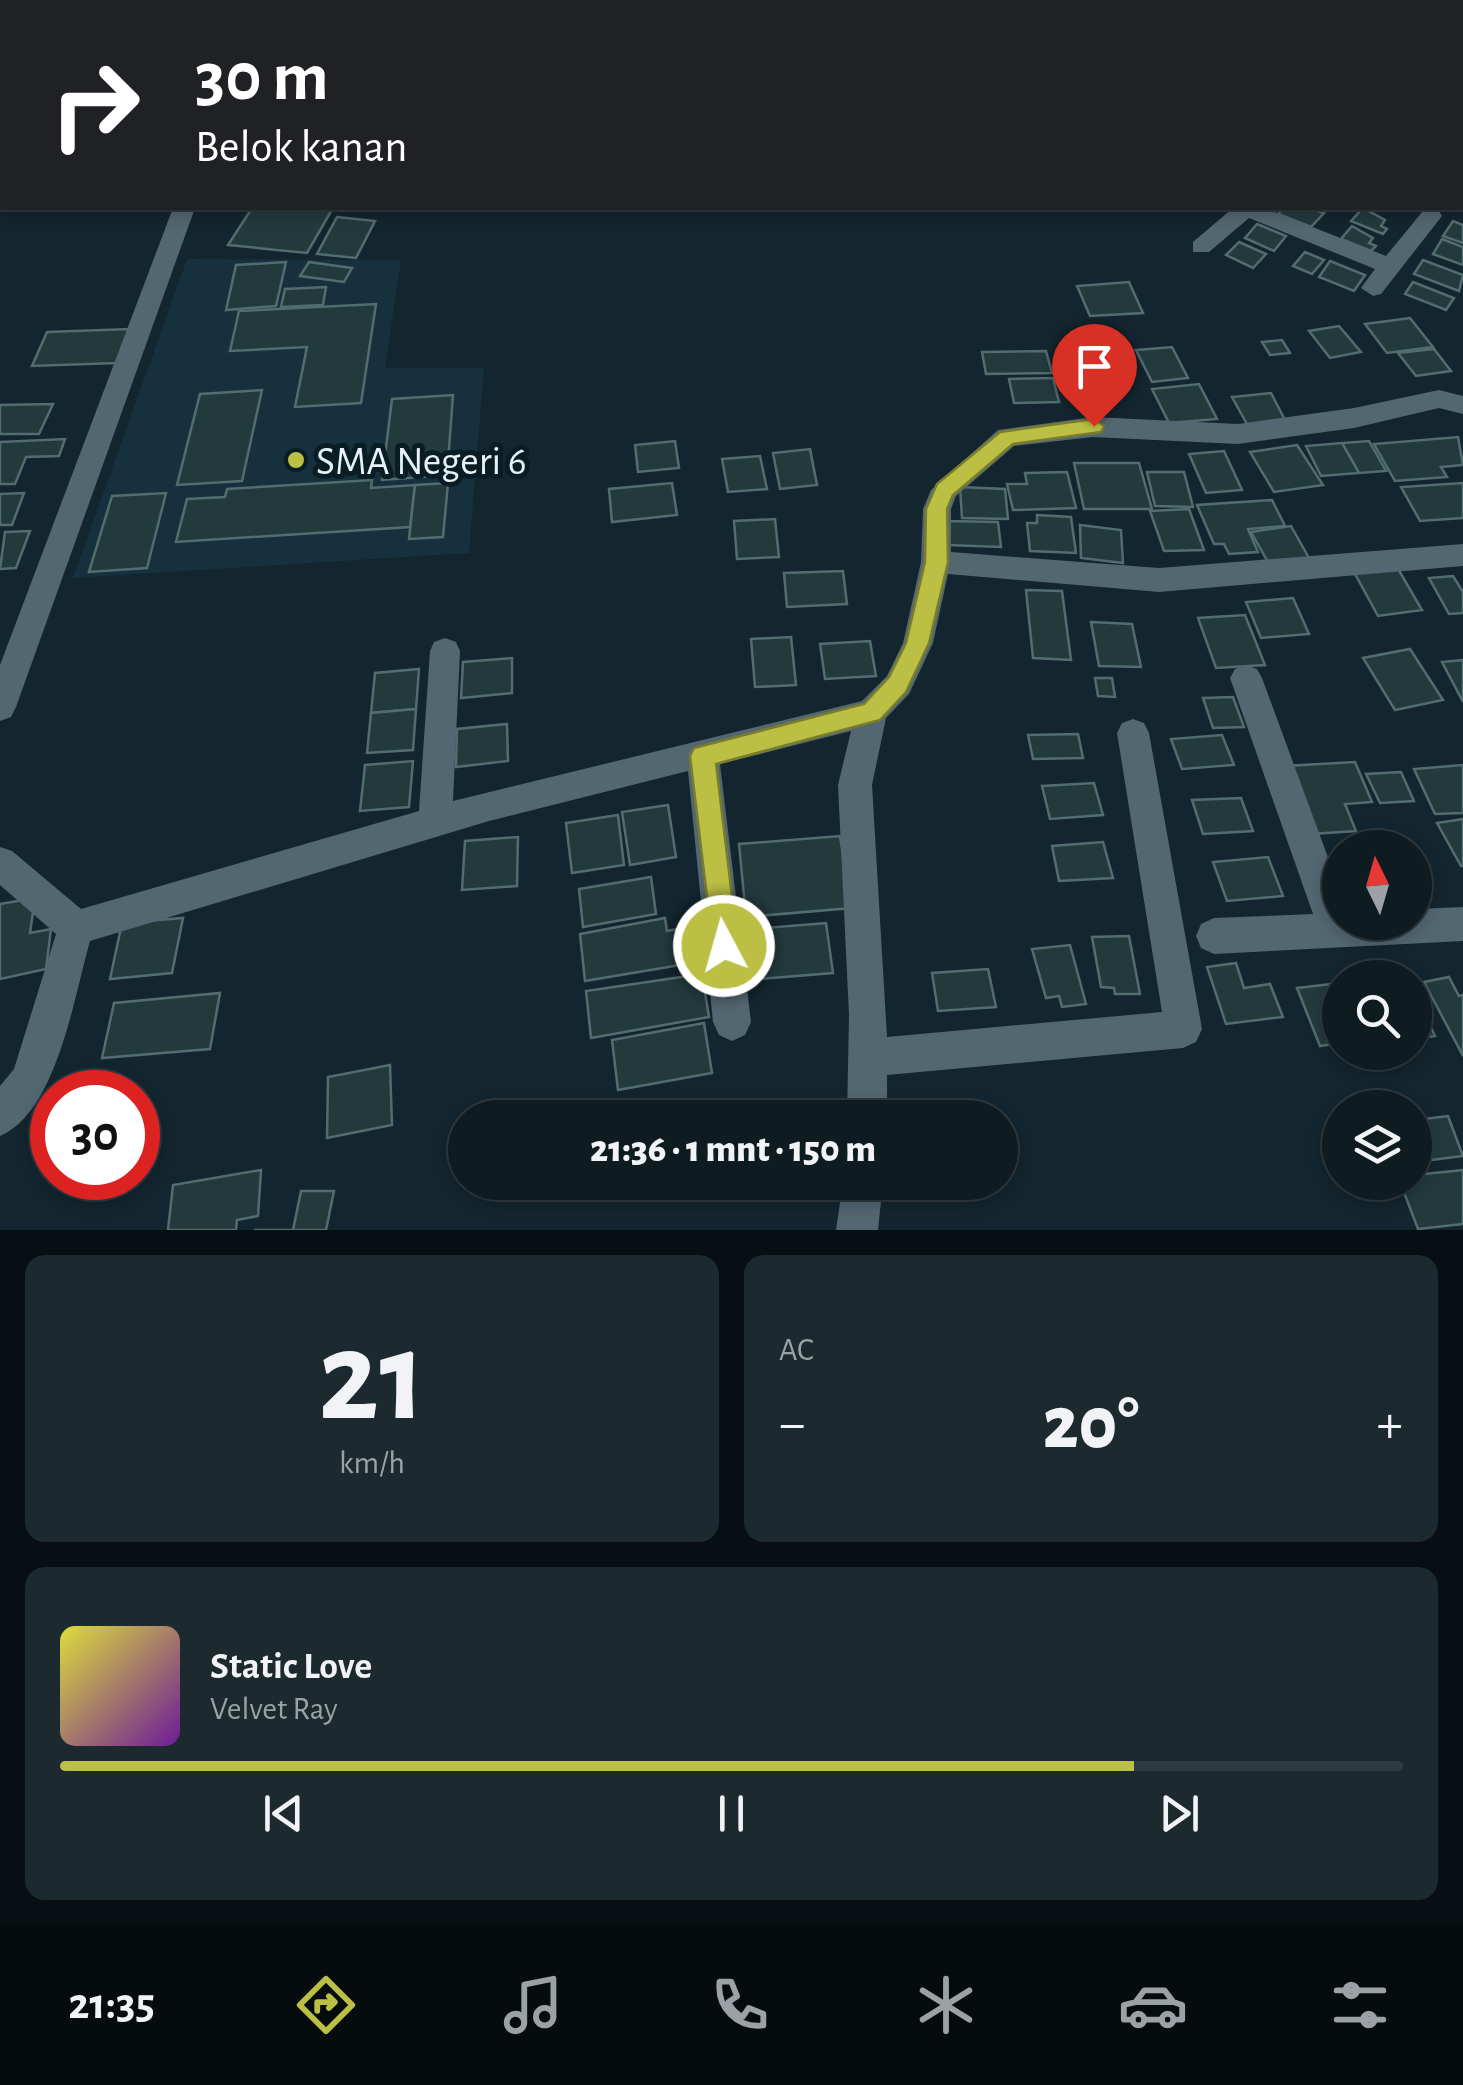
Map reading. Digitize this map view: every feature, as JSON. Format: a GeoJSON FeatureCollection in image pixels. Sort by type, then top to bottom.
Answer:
{"type":"FeatureCollection","features":[{"type":"Feature","properties":{"kind":"street"},"geometry":{"type":"LineString","coordinates":[[0,707],[183,210]]}},
{"type":"Feature","properties":{"kind":"street"},"geometry":{"type":"LineString","coordinates":[[1201,247],[1243,210]]}},
{"type":"Feature","properties":{"kind":"street"},"geometry":{"type":"LineString","coordinates":[[1250,210],[1391,267]]}},
{"type":"Feature","properties":{"kind":"street"},"geometry":{"type":"LineString","coordinates":[[1374,288],[1431,216]]}},
{"type":"Feature","properties":{"kind":"street"},"geometry":{"type":"LineString","coordinates":[[76,928],[435,822],[871,712],[898,684],[918,643],[936,562],[937,509],[945,490],[1007,437],[1094,426],[1238,434],[1354,418],[1439,399],[1463,406]]}},
{"type":"Feature","properties":{"kind":"street"},"geometry":{"type":"LineString","coordinates":[[936,562],[1159,580],[1463,556]]}},
{"type":"Feature","properties":{"kind":"street"},"geometry":{"type":"LineString","coordinates":[[0,621],[32,620]]}},
{"type":"Feature","properties":{"kind":"street"},"geometry":{"type":"LineString","coordinates":[[435,822],[445,652]]}},
{"type":"Feature","properties":{"kind":"street"},"geometry":{"type":"LineString","coordinates":[[1246,678],[1322,888]]}},
{"type":"Feature","properties":{"kind":"street"},"geometry":{"type":"LineString","coordinates":[[867,1100],[855,785],[871,712]]}},
{"type":"Feature","properties":{"kind":"street"},"geometry":{"type":"LineString","coordinates":[[868,1058],[1184,1029],[1133,733]]}},
{"type":"Feature","properties":{"kind":"street"},"geometry":{"type":"LineString","coordinates":[[703,756],[732,1022]]}},
{"type":"Feature","properties":{"kind":"street"},"geometry":{"type":"LineString","coordinates":[[0,863],[76,928]]}},
{"type":"Feature","properties":{"kind":"street"},"geometry":{"type":"LineString","coordinates":[[1432,925],[1463,924]]}},
{"type":"Feature","properties":{"kind":"street"},"geometry":{"type":"LineString","coordinates":[[0,1116],[30,1080],[76,928]]}},
{"type":"Feature","properties":{"kind":"street"},"geometry":{"type":"LineString","coordinates":[[1214,936],[1322,931]]}},
{"type":"Feature","properties":{"kind":"street"},"geometry":{"type":"LineString","coordinates":[[858,1230],[861,1200]]}},
{"type":"Feature","properties":{"kind":"shaded area","name":"SMA Negeri 6"},"geometry":{"type":"Polygon","coordinates":[[[187,259],[401,260],[385,368],[484,368],[469,553],[73,578],[187,259]]]}},
{"type":"Feature","properties":{"kind":"building"},"geometry":{"type":"Polygon","coordinates":[[[251,210],[332,210],[307,253],[228,245],[251,210]]]}},
{"type":"Feature","properties":{"kind":"building"},"geometry":{"type":"Polygon","coordinates":[[[1282,210],[1324,213],[1311,227],[1278,214],[1282,210]]]}},
{"type":"Feature","properties":{"kind":"building"},"geometry":{"type":"Polygon","coordinates":[[[1361,210],[1367,210],[1385,220],[1381,226],[1387,229],[1383,234],[1351,221],[1361,210]]]}},
{"type":"Feature","properties":{"kind":"building"},"geometry":{"type":"Polygon","coordinates":[[[337,217],[375,221],[356,258],[317,254],[337,217]]]}},
{"type":"Feature","properties":{"kind":"building"},"geometry":{"type":"Polygon","coordinates":[[[1453,221],[1463,225],[1463,243],[1443,236],[1453,221]]]}},
{"type":"Feature","properties":{"kind":"building"},"geometry":{"type":"Polygon","coordinates":[[[1257,224],[1286,236],[1274,251],[1245,238],[1257,224]]]}},
{"type":"Feature","properties":{"kind":"building"},"geometry":{"type":"Polygon","coordinates":[[[1352,226],[1373,238],[1369,243],[1376,246],[1371,251],[1341,239],[1352,226]]]}},
{"type":"Feature","properties":{"kind":"building"},"geometry":{"type":"Polygon","coordinates":[[[1442,239],[1463,247],[1463,265],[1433,254],[1442,239]]]}},
{"type":"Feature","properties":{"kind":"building"},"geometry":{"type":"Polygon","coordinates":[[[1239,242],[1266,254],[1253,268],[1226,255],[1239,242]]]}},
{"type":"Feature","properties":{"kind":"building"},"geometry":{"type":"Polygon","coordinates":[[[1305,252],[1324,260],[1312,274],[1293,266],[1305,252]]]}},
{"type":"Feature","properties":{"kind":"building"},"geometry":{"type":"Polygon","coordinates":[[[1423,260],[1463,275],[1459,291],[1414,274],[1423,260]]]}},
{"type":"Feature","properties":{"kind":"building"},"geometry":{"type":"Polygon","coordinates":[[[1330,261],[1365,275],[1354,291],[1319,277],[1330,261]]]}},
{"type":"Feature","properties":{"kind":"building"},"geometry":{"type":"Polygon","coordinates":[[[286,262],[276,306],[226,310],[236,265],[286,262]]]}},
{"type":"Feature","properties":{"kind":"building"},"geometry":{"type":"Polygon","coordinates":[[[309,262],[352,268],[344,282],[300,276],[309,262]]]}},
{"type":"Feature","properties":{"kind":"building"},"geometry":{"type":"Polygon","coordinates":[[[1129,282],[1143,313],[1090,316],[1077,286],[1129,282]]]}},
{"type":"Feature","properties":{"kind":"building"},"geometry":{"type":"Polygon","coordinates":[[[1413,282],[1454,298],[1446,310],[1405,294],[1413,282]]]}},
{"type":"Feature","properties":{"kind":"building"},"geometry":{"type":"Polygon","coordinates":[[[326,287],[323,305],[281,307],[285,289],[326,287]]]}},
{"type":"Feature","properties":{"kind":"building"},"geometry":{"type":"Polygon","coordinates":[[[376,304],[361,403],[295,407],[307,347],[230,351],[239,311],[376,304]]]}},
{"type":"Feature","properties":{"kind":"building"},"geometry":{"type":"Polygon","coordinates":[[[1410,318],[1433,347],[1387,353],[1365,324],[1410,318]]]}},
{"type":"Feature","properties":{"kind":"building"},"geometry":{"type":"Polygon","coordinates":[[[1339,326],[1361,352],[1330,358],[1309,331],[1339,326]]]}},
{"type":"Feature","properties":{"kind":"building"},"geometry":{"type":"Polygon","coordinates":[[[130,329],[118,363],[32,366],[47,332],[130,329]]]}},
{"type":"Feature","properties":{"kind":"building"},"geometry":{"type":"Polygon","coordinates":[[[1282,340],[1290,353],[1270,355],[1262,342],[1282,340]]]}},
{"type":"Feature","properties":{"kind":"building"},"geometry":{"type":"Polygon","coordinates":[[[1172,347],[1188,378],[1152,382],[1136,350],[1172,347]]]}},
{"type":"Feature","properties":{"kind":"building"},"geometry":{"type":"Polygon","coordinates":[[[1434,349],[1451,371],[1416,376],[1398,353],[1434,349]]]}},
{"type":"Feature","properties":{"kind":"building"},"geometry":{"type":"Polygon","coordinates":[[[1046,351],[1052,373],[986,374],[982,352],[1046,351]]]}},
{"type":"Feature","properties":{"kind":"building"},"geometry":{"type":"Polygon","coordinates":[[[1053,378],[1059,402],[1014,403],[1009,379],[1053,378]]]}},
{"type":"Feature","properties":{"kind":"building"},"geometry":{"type":"Polygon","coordinates":[[[1199,384],[1217,419],[1169,423],[1152,389],[1199,384]]]}},
{"type":"Feature","properties":{"kind":"building"},"geometry":{"type":"Polygon","coordinates":[[[262,390],[242,481],[177,485],[200,394],[262,390]]]}},
{"type":"Feature","properties":{"kind":"building"},"geometry":{"type":"Polygon","coordinates":[[[1271,393],[1286,422],[1248,426],[1232,397],[1271,393]]]}},
{"type":"Feature","properties":{"kind":"building"},"geometry":{"type":"Polygon","coordinates":[[[453,395],[447,475],[382,480],[392,399],[453,395]]]}},
{"type":"Feature","properties":{"kind":"building"},"geometry":{"type":"Polygon","coordinates":[[[53,404],[39,434],[0,434],[0,405],[53,404]]]}},
{"type":"Feature","properties":{"kind":"building"},"geometry":{"type":"Polygon","coordinates":[[[1458,437],[1463,465],[1441,467],[1447,477],[1395,481],[1374,444],[1458,437]]]}},
{"type":"Feature","properties":{"kind":"building"},"geometry":{"type":"Polygon","coordinates":[[[65,439],[59,456],[26,457],[15,484],[0,484],[0,442],[65,439]]]}},
{"type":"Feature","properties":{"kind":"building"},"geometry":{"type":"Polygon","coordinates":[[[675,441],[679,468],[638,472],[635,445],[675,441]]]}},
{"type":"Feature","properties":{"kind":"building"},"geometry":{"type":"Polygon","coordinates":[[[1369,441],[1386,471],[1359,473],[1342,443],[1369,441]]]}},
{"type":"Feature","properties":{"kind":"building"},"geometry":{"type":"Polygon","coordinates":[[[1342,443],[1359,473],[1321,476],[1306,446],[1342,443]]]}},
{"type":"Feature","properties":{"kind":"building"},"geometry":{"type":"Polygon","coordinates":[[[1297,445],[1323,485],[1274,492],[1250,452],[1297,445]]]}},
{"type":"Feature","properties":{"kind":"building"},"geometry":{"type":"Polygon","coordinates":[[[810,449],[817,485],[780,489],[773,453],[810,449]]]}},
{"type":"Feature","properties":{"kind":"building"},"geometry":{"type":"Polygon","coordinates":[[[1224,451],[1242,490],[1206,493],[1189,454],[1224,451]]]}},
{"type":"Feature","properties":{"kind":"building"},"geometry":{"type":"Polygon","coordinates":[[[760,456],[767,489],[728,492],[722,459],[760,456]]]}},
{"type":"Feature","properties":{"kind":"building"},"geometry":{"type":"Polygon","coordinates":[[[1074,463],[1139,463],[1152,509],[1084,509],[1074,463]]]}},
{"type":"Feature","properties":{"kind":"building"},"geometry":{"type":"Polygon","coordinates":[[[1067,472],[1076,508],[1013,510],[1007,484],[1027,484],[1025,473],[1067,472]]]}},
{"type":"Feature","properties":{"kind":"building"},"geometry":{"type":"Polygon","coordinates":[[[1147,472],[1184,472],[1193,507],[1155,506],[1147,472]]]}},
{"type":"Feature","properties":{"kind":"building"},"geometry":{"type":"Polygon","coordinates":[[[372,480],[371,488],[415,485],[410,527],[176,542],[187,499],[225,497],[227,489],[372,480]]]}},
{"type":"Feature","properties":{"kind":"building"},"geometry":{"type":"Polygon","coordinates":[[[448,483],[443,537],[409,539],[415,485],[448,483]]]}},
{"type":"Feature","properties":{"kind":"building"},"geometry":{"type":"Polygon","coordinates":[[[672,483],[677,515],[612,522],[609,489],[672,483]]]}},
{"type":"Feature","properties":{"kind":"building"},"geometry":{"type":"Polygon","coordinates":[[[1463,483],[1463,518],[1420,521],[1401,487],[1463,483]]]}},
{"type":"Feature","properties":{"kind":"building"},"geometry":{"type":"Polygon","coordinates":[[[960,487],[1005,489],[1008,519],[962,518],[960,487]]]}},
{"type":"Feature","properties":{"kind":"building"},"geometry":{"type":"Polygon","coordinates":[[[24,493],[12,525],[0,525],[0,494],[24,493]]]}},
{"type":"Feature","properties":{"kind":"building"},"geometry":{"type":"Polygon","coordinates":[[[166,493],[147,568],[89,572],[112,496],[166,493]]]}},
{"type":"Feature","properties":{"kind":"building"},"geometry":{"type":"Polygon","coordinates":[[[1272,500],[1285,526],[1248,529],[1258,552],[1229,554],[1224,544],[1214,544],[1197,505],[1272,500]]]}},
{"type":"Feature","properties":{"kind":"building"},"geometry":{"type":"Polygon","coordinates":[[[1189,509],[1204,550],[1164,551],[1150,511],[1189,509]]]}},
{"type":"Feature","properties":{"kind":"building"},"geometry":{"type":"Polygon","coordinates":[[[1037,515],[1071,517],[1076,553],[1030,551],[1027,523],[1037,523],[1037,515]]]}},
{"type":"Feature","properties":{"kind":"building"},"geometry":{"type":"Polygon","coordinates":[[[775,519],[779,557],[737,559],[734,521],[775,519]]]}},
{"type":"Feature","properties":{"kind":"building"},"geometry":{"type":"Polygon","coordinates":[[[945,521],[998,522],[1001,547],[947,545],[945,521]]]}},
{"type":"Feature","properties":{"kind":"building"},"geometry":{"type":"Polygon","coordinates":[[[1080,525],[1121,530],[1123,563],[1081,558],[1080,525]]]}},
{"type":"Feature","properties":{"kind":"building"},"geometry":{"type":"Polygon","coordinates":[[[1291,526],[1313,565],[1273,571],[1251,532],[1291,526]]]}},
{"type":"Feature","properties":{"kind":"building"},"geometry":{"type":"Polygon","coordinates":[[[30,531],[16,568],[0,569],[5,532],[30,531]]]}},
{"type":"Feature","properties":{"kind":"building"},"geometry":{"type":"Polygon","coordinates":[[[1397,567],[1422,610],[1378,616],[1354,572],[1397,567]]]}},
{"type":"Feature","properties":{"kind":"building"},"geometry":{"type":"Polygon","coordinates":[[[843,571],[847,604],[787,607],[784,573],[843,571]]]}},
{"type":"Feature","properties":{"kind":"building"},"geometry":{"type":"Polygon","coordinates":[[[1453,576],[1463,592],[1463,613],[1449,614],[1429,578],[1453,576]]]}},
{"type":"Feature","properties":{"kind":"building"},"geometry":{"type":"Polygon","coordinates":[[[1026,590],[1062,591],[1071,660],[1033,658],[1026,590]]]}},
{"type":"Feature","properties":{"kind":"building"},"geometry":{"type":"Polygon","coordinates":[[[1293,598],[1309,634],[1261,638],[1246,602],[1293,598]]]}},
{"type":"Feature","properties":{"kind":"building"},"geometry":{"type":"Polygon","coordinates":[[[1245,615],[1265,665],[1216,668],[1198,618],[1245,615]]]}},
{"type":"Feature","properties":{"kind":"building"},"geometry":{"type":"Polygon","coordinates":[[[1091,622],[1132,624],[1141,667],[1099,666],[1091,622]]]}},
{"type":"Feature","properties":{"kind":"building"},"geometry":{"type":"Polygon","coordinates":[[[791,637],[796,685],[755,687],[751,639],[791,637]]]}},
{"type":"Feature","properties":{"kind":"building"},"geometry":{"type":"Polygon","coordinates":[[[870,641],[876,676],[825,679],[820,644],[870,641]]]}},
{"type":"Feature","properties":{"kind":"building"},"geometry":{"type":"Polygon","coordinates":[[[1410,649],[1443,700],[1395,710],[1363,658],[1410,649]]]}},
{"type":"Feature","properties":{"kind":"building"},"geometry":{"type":"Polygon","coordinates":[[[512,658],[512,693],[461,698],[463,662],[512,658]]]}},
{"type":"Feature","properties":{"kind":"building"},"geometry":{"type":"Polygon","coordinates":[[[1463,660],[1463,702],[1442,662],[1463,660]]]}},
{"type":"Feature","properties":{"kind":"building"},"geometry":{"type":"Polygon","coordinates":[[[419,669],[416,709],[371,713],[375,673],[419,669]]]}},
{"type":"Feature","properties":{"kind":"building"},"geometry":{"type":"Polygon","coordinates":[[[1095,678],[1112,678],[1115,697],[1098,696],[1095,678]]]}},
{"type":"Feature","properties":{"kind":"building"},"geometry":{"type":"Polygon","coordinates":[[[1233,697],[1244,727],[1213,728],[1203,698],[1233,697]]]}},
{"type":"Feature","properties":{"kind":"building"},"geometry":{"type":"Polygon","coordinates":[[[416,709],[413,750],[367,753],[371,713],[416,709]]]}},
{"type":"Feature","properties":{"kind":"building"},"geometry":{"type":"Polygon","coordinates":[[[507,724],[508,761],[456,767],[457,729],[507,724]]]}},
{"type":"Feature","properties":{"kind":"building"},"geometry":{"type":"Polygon","coordinates":[[[1078,734],[1083,758],[1033,759],[1028,735],[1078,734]]]}},
{"type":"Feature","properties":{"kind":"building"},"geometry":{"type":"Polygon","coordinates":[[[1222,735],[1234,765],[1182,769],[1171,739],[1222,735]]]}},
{"type":"Feature","properties":{"kind":"building"},"geometry":{"type":"Polygon","coordinates":[[[413,761],[409,807],[360,811],[365,765],[413,761]]]}},
{"type":"Feature","properties":{"kind":"building"},"geometry":{"type":"Polygon","coordinates":[[[1355,762],[1372,802],[1345,804],[1356,830],[1322,830],[1322,833],[1311,834],[1285,766],[1355,762]]]}},
{"type":"Feature","properties":{"kind":"building"},"geometry":{"type":"Polygon","coordinates":[[[1463,765],[1463,813],[1435,814],[1414,769],[1463,765]]]}},
{"type":"Feature","properties":{"kind":"building"},"geometry":{"type":"Polygon","coordinates":[[[1401,772],[1414,801],[1380,803],[1366,774],[1401,772]]]}},
{"type":"Feature","properties":{"kind":"building"},"geometry":{"type":"Polygon","coordinates":[[[1094,783],[1103,815],[1050,819],[1042,786],[1094,783]]]}},
{"type":"Feature","properties":{"kind":"building"},"geometry":{"type":"Polygon","coordinates":[[[1241,798],[1253,831],[1203,834],[1192,800],[1241,798]]]}},
{"type":"Feature","properties":{"kind":"building"},"geometry":{"type":"Polygon","coordinates":[[[668,805],[676,857],[630,865],[622,812],[668,805]]]}},
{"type":"Feature","properties":{"kind":"building"},"geometry":{"type":"Polygon","coordinates":[[[618,815],[624,865],[572,873],[566,823],[618,815]]]}},
{"type":"Feature","properties":{"kind":"building"},"geometry":{"type":"Polygon","coordinates":[[[1463,819],[1463,866],[1461,866],[1437,823],[1463,819]]]}},
{"type":"Feature","properties":{"kind":"building"},"geometry":{"type":"Polygon","coordinates":[[[840,836],[851,908],[746,917],[739,844],[840,836]]]}},
{"type":"Feature","properties":{"kind":"building"},"geometry":{"type":"Polygon","coordinates":[[[518,837],[517,886],[462,890],[465,841],[518,837]]]}},
{"type":"Feature","properties":{"kind":"building"},"geometry":{"type":"Polygon","coordinates":[[[1103,842],[1113,878],[1059,881],[1052,846],[1103,842]]]}},
{"type":"Feature","properties":{"kind":"building"},"geometry":{"type":"Polygon","coordinates":[[[1268,857],[1283,896],[1227,901],[1213,862],[1268,857]]]}},
{"type":"Feature","properties":{"kind":"building"},"geometry":{"type":"Polygon","coordinates":[[[651,877],[656,914],[583,927],[579,889],[651,877]]]}},
{"type":"Feature","properties":{"kind":"building"},"geometry":{"type":"Polygon","coordinates":[[[35,898],[30,933],[51,929],[46,969],[0,979],[0,904],[35,898]]]}},
{"type":"Feature","properties":{"kind":"building"},"geometry":{"type":"Polygon","coordinates":[[[183,918],[172,973],[110,979],[122,923],[183,918]]]}},
{"type":"Feature","properties":{"kind":"building"},"geometry":{"type":"Polygon","coordinates":[[[665,918],[667,931],[698,925],[704,961],[585,981],[580,934],[665,918]]]}},
{"type":"Feature","properties":{"kind":"building"},"geometry":{"type":"Polygon","coordinates":[[[826,923],[833,973],[759,979],[754,929],[826,923]]]}},
{"type":"Feature","properties":{"kind":"building"},"geometry":{"type":"Polygon","coordinates":[[[1129,936],[1140,994],[1115,994],[1114,988],[1101,987],[1092,937],[1129,936]]]}},
{"type":"Feature","properties":{"kind":"building"},"geometry":{"type":"Polygon","coordinates":[[[1070,945],[1086,1004],[1062,1007],[1059,996],[1046,998],[1032,949],[1070,945]]]}},
{"type":"Feature","properties":{"kind":"building"},"geometry":{"type":"Polygon","coordinates":[[[1236,963],[1244,988],[1270,984],[1283,1017],[1226,1024],[1207,967],[1236,963]]]}},
{"type":"Feature","properties":{"kind":"building"},"geometry":{"type":"Polygon","coordinates":[[[988,969],[996,1007],[938,1011],[932,973],[988,969]]]}},
{"type":"Feature","properties":{"kind":"building"},"geometry":{"type":"Polygon","coordinates":[[[702,974],[709,1017],[591,1038],[586,991],[702,974]]]}},
{"type":"Feature","properties":{"kind":"building"},"geometry":{"type":"Polygon","coordinates":[[[1449,977],[1459,996],[1463,995],[1463,1056],[1432,997],[1432,980],[1449,977]]]}},
{"type":"Feature","properties":{"kind":"building"},"geometry":{"type":"Polygon","coordinates":[[[1322,985],[1322,1046],[1320,1046],[1297,988],[1322,985]]]}},
{"type":"Feature","properties":{"kind":"building"},"geometry":{"type":"Polygon","coordinates":[[[220,993],[210,1049],[102,1058],[114,1003],[220,993]]]}},
{"type":"Feature","properties":{"kind":"building"},"geometry":{"type":"Polygon","coordinates":[[[704,1023],[712,1073],[618,1090],[612,1040],[704,1023]]]}},
{"type":"Feature","properties":{"kind":"building"},"geometry":{"type":"Polygon","coordinates":[[[390,1065],[392,1125],[327,1138],[328,1077],[390,1065]]]}},
{"type":"Feature","properties":{"kind":"building"},"geometry":{"type":"Polygon","coordinates":[[[1448,1116],[1463,1156],[1432,1160],[1432,1118],[1448,1116]]]}},
{"type":"Feature","properties":{"kind":"building"},"geometry":{"type":"Polygon","coordinates":[[[261,1170],[258,1216],[237,1220],[236,1230],[168,1230],[173,1185],[261,1170]]]}},
{"type":"Feature","properties":{"kind":"building"},"geometry":{"type":"Polygon","coordinates":[[[1463,1170],[1463,1224],[1418,1229],[1407,1200],[1432,1200],[1432,1173],[1463,1170]]]}},
{"type":"Feature","properties":{"kind":"building"},"geometry":{"type":"Polygon","coordinates":[[[301,1191],[334,1191],[326,1230],[293,1230],[301,1191]]]}},
{"type":"Feature","properties":{"kind":"place","name":"SMA Negeri 6"},"geometry":{"type":"Point","coordinates":[296,460]}},
{"type":"Feature","properties":{"kind":"route"},"geometry":{"type":"LineString","coordinates":[[724,946],[703,756],[871,712],[898,684],[918,643],[936,562],[937,509],[945,490],[1007,437],[1094,426]]}}]}
